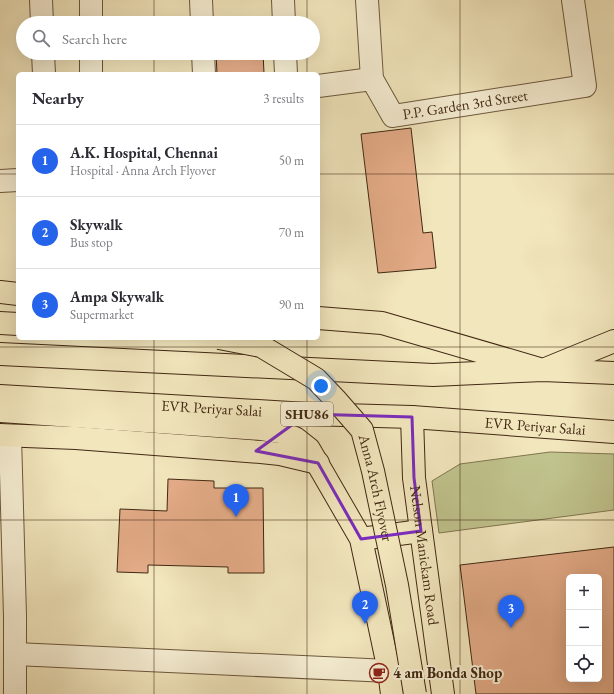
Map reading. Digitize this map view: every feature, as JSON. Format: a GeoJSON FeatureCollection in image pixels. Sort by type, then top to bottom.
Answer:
{"type":"FeatureCollection","features":[{"type":"Feature","properties":{"kind":"main road"},"geometry":{"type":"LineString","coordinates":[[0,292],[16,294]]}},
{"type":"Feature","properties":{"kind":"main road"},"geometry":{"type":"LineString","coordinates":[[320,318],[382,324],[543,370],[614,342]]}},
{"type":"Feature","properties":{"kind":"main road"},"geometry":{"type":"LineString","coordinates":[[0,323],[16,324]]}},
{"type":"Feature","properties":{"kind":"main road","name":"Anna Arch Flyover"},"geometry":{"type":"LineString","coordinates":[[230,340],[261,346],[316,380],[362,430],[373,471],[397,586],[415,694]]}},
{"type":"Feature","properties":{"kind":"main road"},"geometry":{"type":"LineString","coordinates":[[0,354],[433,375],[543,370],[614,373]]}},
{"type":"Feature","properties":{"kind":"main road","name":"EVR Periyar Salai"},"geometry":{"type":"LineString","coordinates":[[0,396],[307,414],[412,417],[614,432]]}},
{"type":"Feature","properties":{"kind":"main road"},"geometry":{"type":"LineString","coordinates":[[0,411],[263,430],[295,438],[309,449],[361,539],[389,671],[392,694]]}},
{"type":"Feature","properties":{"kind":"main road"},"geometry":{"type":"LineString","coordinates":[[263,430],[307,414]]}},
{"type":"Feature","properties":{"kind":"main road","name":"Nelson Manickam Road"},"geometry":{"type":"LineString","coordinates":[[412,417],[414,478],[443,694]]}},
{"type":"Feature","properties":{"kind":"main road"},"geometry":{"type":"LineString","coordinates":[[256,451],[263,430]]}},
{"type":"Feature","properties":{"kind":"main road"},"geometry":{"type":"LineString","coordinates":[[5,436],[76,438],[256,451],[280,454],[318,463]]}},
{"type":"Feature","properties":{"kind":"main road"},"geometry":{"type":"LineString","coordinates":[[361,539],[421,531]]}},
{"type":"Feature","properties":{"kind":"street"},"geometry":{"type":"LineString","coordinates":[[41,0],[42,16]]}},
{"type":"Feature","properties":{"kind":"street"},"geometry":{"type":"LineString","coordinates":[[91,0],[91,16]]}},
{"type":"Feature","properties":{"kind":"street"},"geometry":{"type":"LineString","coordinates":[[201,0],[202,16]]}},
{"type":"Feature","properties":{"kind":"street"},"geometry":{"type":"LineString","coordinates":[[284,0],[284,16]]}},
{"type":"Feature","properties":{"kind":"street"},"geometry":{"type":"LineString","coordinates":[[320,86],[372,79],[367,0]]}},
{"type":"Feature","properties":{"kind":"street","name":"P.P. Garden 3rd Street"},"geometry":{"type":"LineString","coordinates":[[372,79],[392,116],[585,86],[573,0]]}},
{"type":"Feature","properties":{"kind":"street"},"geometry":{"type":"LineString","coordinates":[[43,60],[44,72]]}},
{"type":"Feature","properties":{"kind":"street"},"geometry":{"type":"LineString","coordinates":[[91,60],[92,72]]}},
{"type":"Feature","properties":{"kind":"street"},"geometry":{"type":"LineString","coordinates":[[203,60],[204,72]]}},
{"type":"Feature","properties":{"kind":"street"},"geometry":{"type":"LineString","coordinates":[[285,60],[286,72]]}},
{"type":"Feature","properties":{"kind":"street"},"geometry":{"type":"LineString","coordinates":[[0,181],[16,180]]}},
{"type":"Feature","properties":{"kind":"street"},"geometry":{"type":"LineString","coordinates":[[5,436],[8,616],[15,654],[15,694]]}},
{"type":"Feature","properties":{"kind":"street"},"geometry":{"type":"LineString","coordinates":[[15,654],[389,671]]}},
{"type":"Feature","properties":{"kind":"highlighted area"},"geometry":{"type":"Polygon","coordinates":[[[307,414],[412,417],[414,478],[421,531],[361,539],[318,463],[256,451],[307,414]]]}},
{"type":"Feature","properties":{"kind":"green space"},"geometry":{"type":"Polygon","coordinates":[[[550,452],[614,454],[614,510],[439,533],[432,481],[460,464],[550,452]]]}},
{"type":"Feature","properties":{"kind":"building"},"geometry":{"type":"Polygon","coordinates":[[[216,60],[263,60],[264,72],[217,72],[216,60]]]}},
{"type":"Feature","properties":{"kind":"building"},"geometry":{"type":"Polygon","coordinates":[[[411,128],[423,233],[432,232],[436,268],[378,273],[361,134],[411,128]]]}},
{"type":"Feature","properties":{"kind":"building"},"geometry":{"type":"Polygon","coordinates":[[[168,479],[214,481],[214,488],[263,488],[264,573],[228,573],[228,567],[148,565],[148,573],[117,572],[120,509],[167,511],[168,479]]]}},
{"type":"Feature","properties":{"kind":"building"},"geometry":{"type":"Polygon","coordinates":[[[614,547],[614,694],[476,694],[460,565],[614,547]]]}},
{"type":"Feature","properties":{"kind":"place","name":"A.K. Hospital, Chennai"},"geometry":{"type":"Point","coordinates":[236,517]}},
{"type":"Feature","properties":{"kind":"place","name":"Skywalk"},"geometry":{"type":"Point","coordinates":[365,624]}},
{"type":"Feature","properties":{"kind":"place","name":"Ampa Skywalk"},"geometry":{"type":"Point","coordinates":[511,628]}},
{"type":"Feature","properties":{"kind":"place","name":"4 am Bonda Shop"},"geometry":{"type":"Point","coordinates":[379,673]}}]}
